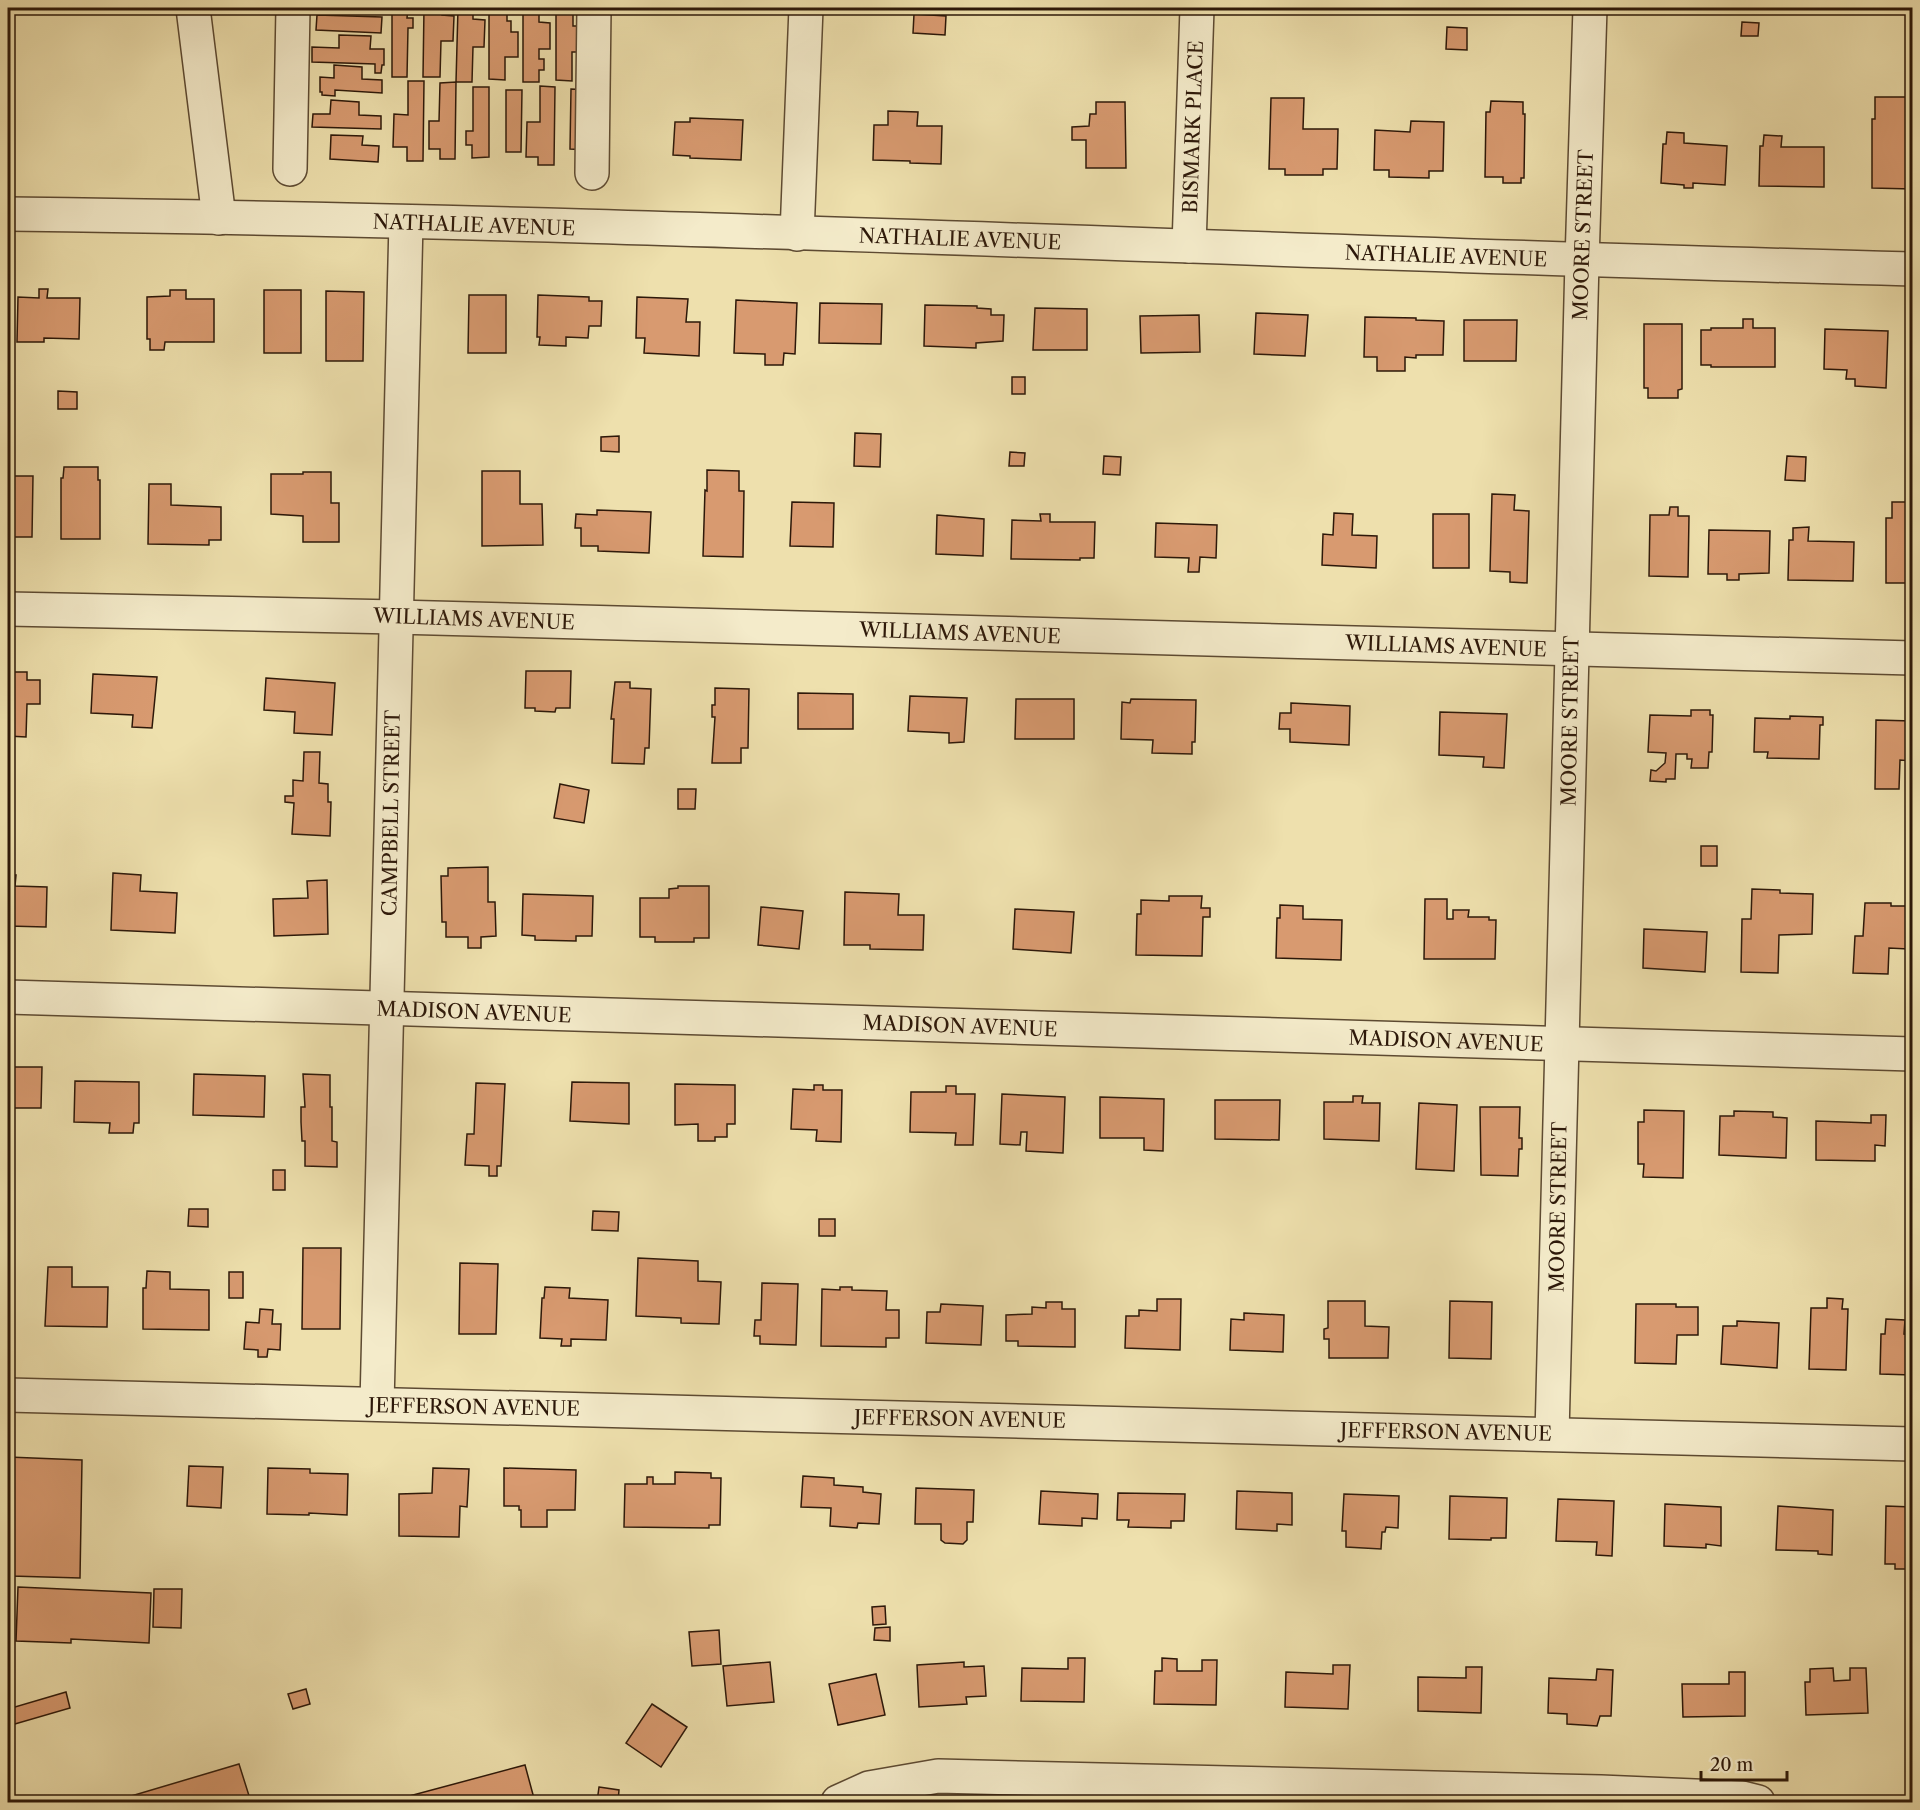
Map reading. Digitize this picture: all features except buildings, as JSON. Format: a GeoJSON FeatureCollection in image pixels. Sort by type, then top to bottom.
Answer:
{"type":"FeatureCollection","features":[{"type":"Feature","properties":{"kind":"street"},"geometry":{"type":"LineString","coordinates":[[193,8],[219,218]]}},
{"type":"Feature","properties":{"kind":"street"},"geometry":{"type":"LineString","coordinates":[[290,169],[293,8]]}},
{"type":"Feature","properties":{"kind":"street"},"geometry":{"type":"LineString","coordinates":[[592,173],[594,8]]}},
{"type":"Feature","properties":{"kind":"street"},"geometry":{"type":"LineString","coordinates":[[797,234],[806,8]]}},
{"type":"Feature","properties":{"kind":"street","name":"BISMARK PLACE"},"geometry":{"type":"LineString","coordinates":[[1189,246],[1197,8]]}},
{"type":"Feature","properties":{"kind":"street","name":"MOORE STREET"},"geometry":{"type":"LineString","coordinates":[[1552,1434],[1590,8]]}},
{"type":"Feature","properties":{"kind":"street","name":"NATHALIE AVENUE"},"geometry":{"type":"LineString","coordinates":[[8,214],[406,222],[1189,246],[1582,261],[1912,269]]}},
{"type":"Feature","properties":{"kind":"street","name":"CAMPBELL STREET"},"geometry":{"type":"LineString","coordinates":[[377,1404],[406,222]]}},
{"type":"Feature","properties":{"kind":"street","name":"WILLIAMS AVENUE"},"geometry":{"type":"LineString","coordinates":[[8,609],[396,617],[1912,658]]}},
{"type":"Feature","properties":{"kind":"street","name":"MADISON AVENUE"},"geometry":{"type":"LineString","coordinates":[[8,997],[1912,1054]]}},
{"type":"Feature","properties":{"kind":"street","name":"JEFFERSON AVENUE"},"geometry":{"type":"LineString","coordinates":[[8,1395],[1912,1444]]}},
{"type":"Feature","properties":{"kind":"street"},"geometry":{"type":"LineString","coordinates":[[838,1803],[869,1788],[938,1776],[1601,1792],[1742,1798],[1758,1803]]}}]}
